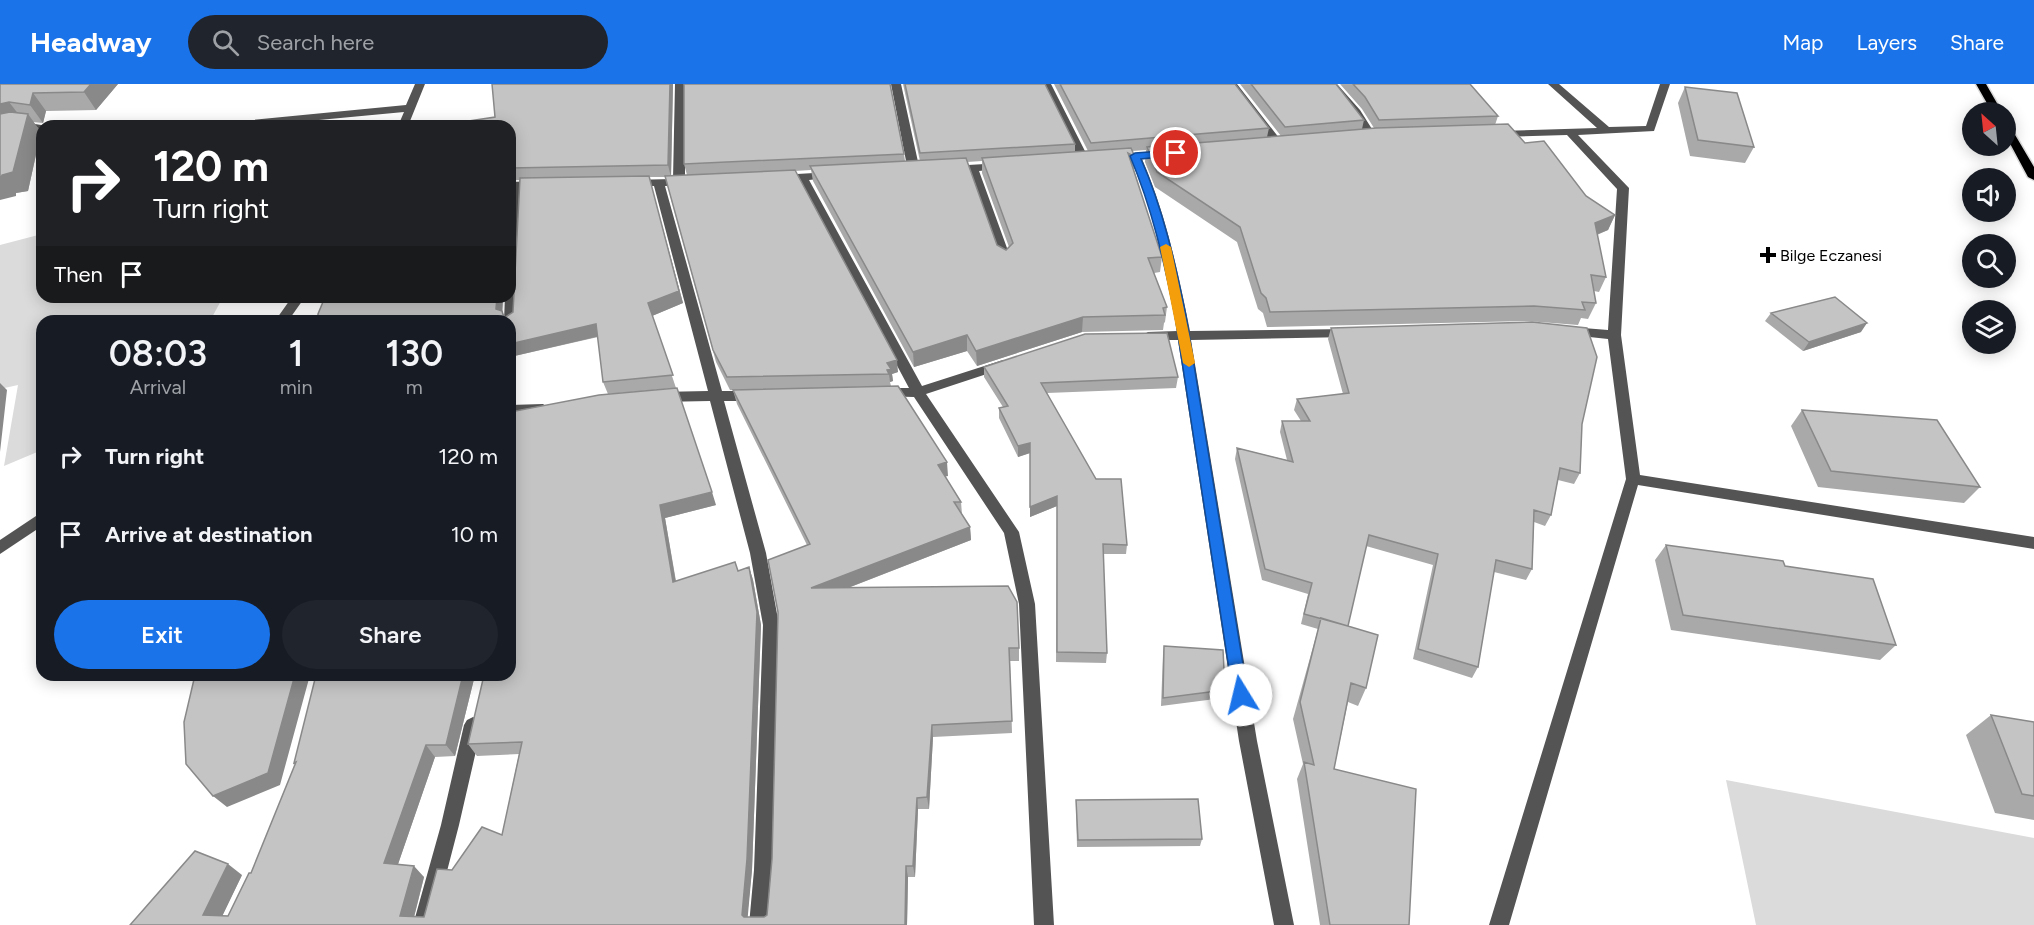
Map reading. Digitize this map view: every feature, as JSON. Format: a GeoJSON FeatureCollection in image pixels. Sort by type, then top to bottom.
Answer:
{"type":"FeatureCollection","features":[{"type":"Feature","properties":{"kind":"main road"},"geometry":{"type":"LineString","coordinates":[[1980,84],[1991,102]]}},
{"type":"Feature","properties":{"kind":"main road"},"geometry":{"type":"LineString","coordinates":[[2016,146],[2034,177]]}},
{"type":"Feature","properties":{"kind":"street"},"geometry":{"type":"LineString","coordinates":[[405,120],[420,84]]}},
{"type":"Feature","properties":{"kind":"street"},"geometry":{"type":"LineString","coordinates":[[679,182],[680,84]]}},
{"type":"Feature","properties":{"kind":"street"},"geometry":{"type":"LineString","coordinates":[[896,84],[920,171],[1018,165]]}},
{"type":"Feature","properties":{"kind":"street"},"geometry":{"type":"LineString","coordinates":[[1046,84],[1090,161],[1179,153]]}},
{"type":"Feature","properties":{"kind":"street"},"geometry":{"type":"LineString","coordinates":[[1232,84],[1279,145]]}},
{"type":"Feature","properties":{"kind":"street"},"geometry":{"type":"LineString","coordinates":[[1332,84],[1356,112],[1372,137]]}},
{"type":"Feature","properties":{"kind":"street"},"geometry":{"type":"LineString","coordinates":[[1553,84],[1606,130]]}},
{"type":"Feature","properties":{"kind":"street"},"geometry":{"type":"LineString","coordinates":[[1489,134],[1650,129],[1665,84]]}},
{"type":"Feature","properties":{"kind":"street"},"geometry":{"type":"LineString","coordinates":[[284,120],[409,108]]}},
{"type":"Feature","properties":{"kind":"street"},"geometry":{"type":"LineString","coordinates":[[0,130],[23,125],[36,126]]}},
{"type":"Feature","properties":{"kind":"street"},"geometry":{"type":"LineString","coordinates":[[1499,925],[1633,479],[1614,335],[1623,188],[1570,132]]}},
{"type":"Feature","properties":{"kind":"street"},"geometry":{"type":"LineString","coordinates":[[1135,156],[1150,193],[1169,258],[1184,335],[1248,741],[1284,925]]}},
{"type":"Feature","properties":{"kind":"street"},"geometry":{"type":"LineString","coordinates":[[972,167],[1005,259]]}},
{"type":"Feature","properties":{"kind":"street"},"geometry":{"type":"LineString","coordinates":[[768,178],[847,175]]}},
{"type":"Feature","properties":{"kind":"street"},"geometry":{"type":"LineString","coordinates":[[802,177],[918,392],[1011,532],[1027,604],[1044,925]]}},
{"type":"Feature","properties":{"kind":"street"},"geometry":{"type":"LineString","coordinates":[[623,183],[701,181]]}},
{"type":"Feature","properties":{"kind":"street"},"geometry":{"type":"LineString","coordinates":[[658,183],[758,553],[771,625],[764,870],[759,925]]}},
{"type":"Feature","properties":{"kind":"street"},"geometry":{"type":"LineString","coordinates":[[516,185],[553,184]]}},
{"type":"Feature","properties":{"kind":"street"},"geometry":{"type":"LineString","coordinates":[[1560,330],[1614,335]]}},
{"type":"Feature","properties":{"kind":"street"},"geometry":{"type":"LineString","coordinates":[[1139,336],[1365,332]]}},
{"type":"Feature","properties":{"kind":"street"},"geometry":{"type":"LineString","coordinates":[[870,393],[918,392],[1017,359]]}},
{"type":"Feature","properties":{"kind":"street"},"geometry":{"type":"LineString","coordinates":[[641,399],[688,394],[716,397],[763,396]]}},
{"type":"Feature","properties":{"kind":"street"},"geometry":{"type":"LineString","coordinates":[[516,410],[561,407]]}},
{"type":"Feature","properties":{"kind":"street"},"geometry":{"type":"LineString","coordinates":[[1633,479],[2034,543]]}},
{"type":"Feature","properties":{"kind":"street"},"geometry":{"type":"LineString","coordinates":[[0,548],[36,522]]}},
{"type":"Feature","properties":{"kind":"street"},"geometry":{"type":"LineString","coordinates":[[423,925],[450,825],[477,710]]}},
{"type":"Feature","properties":{"kind":"shaded area"},"geometry":{"type":"Polygon","coordinates":[[[36,236],[36,303],[220,303],[213,315],[36,315],[36,453],[4,466],[18,385],[0,389],[0,245],[36,236]]]}},
{"type":"Feature","properties":{"kind":"shaded area"},"geometry":{"type":"Polygon","coordinates":[[[1726,780],[2034,838],[2034,925],[1756,925],[1726,780]]]}},
{"type":"Feature","properties":{"kind":"building"},"geometry":{"type":"Polygon","coordinates":[[[0,84],[91,84],[84,92],[33,93],[30,105],[9,102],[0,104],[0,84]]]}},
{"type":"Feature","properties":{"kind":"building"},"geometry":{"type":"Polygon","coordinates":[[[492,84],[670,84],[668,165],[516,168],[516,120],[475,120],[495,117],[492,84]]]}},
{"type":"Feature","properties":{"kind":"building"},"geometry":{"type":"Polygon","coordinates":[[[684,84],[890,84],[904,154],[684,164],[684,84]]]}},
{"type":"Feature","properties":{"kind":"building"},"geometry":{"type":"Polygon","coordinates":[[[905,84],[1045,84],[1075,144],[920,153],[905,84]]]}},
{"type":"Feature","properties":{"kind":"building"},"geometry":{"type":"Polygon","coordinates":[[[1060,84],[1235,84],[1269,128],[1091,143],[1060,84]]]}},
{"type":"Feature","properties":{"kind":"building"},"geometry":{"type":"Polygon","coordinates":[[[1251,84],[1336,84],[1364,120],[1285,127],[1251,84]]]}},
{"type":"Feature","properties":{"kind":"building"},"geometry":{"type":"Polygon","coordinates":[[[1353,84],[1470,84],[1498,116],[1379,120],[1365,97],[1353,84]]]}},
{"type":"Feature","properties":{"kind":"building"},"geometry":{"type":"Polygon","coordinates":[[[1685,87],[1737,93],[1754,147],[1698,140],[1685,87]]]}},
{"type":"Feature","properties":{"kind":"building"},"geometry":{"type":"Polygon","coordinates":[[[10,112],[28,114],[13,172],[2,175],[0,178],[0,114],[10,112]]]}},
{"type":"Feature","properties":{"kind":"building"},"geometry":{"type":"Polygon","coordinates":[[[1508,124],[1525,143],[1544,141],[1586,196],[1615,215],[1595,223],[1606,277],[1591,275],[1596,303],[1582,302],[1585,310],[1534,306],[1270,312],[1266,298],[1261,293],[1240,227],[1157,172],[1147,147],[1376,128],[1508,124]]]}},
{"type":"Feature","properties":{"kind":"building"},"geometry":{"type":"Polygon","coordinates":[[[1131,148],[1135,157],[1128,153],[1162,257],[1148,258],[1167,307],[1163,308],[1165,315],[1083,317],[976,351],[967,335],[913,352],[810,166],[966,158],[997,245],[1006,250],[1013,243],[982,158],[1131,148]]]}},
{"type":"Feature","properties":{"kind":"building"},"geometry":{"type":"Polygon","coordinates":[[[795,170],[897,360],[887,363],[891,369],[887,370],[889,374],[727,377],[713,350],[665,176],[795,170]]]}},
{"type":"Feature","properties":{"kind":"building"},"geometry":{"type":"Polygon","coordinates":[[[649,176],[679,291],[648,303],[673,375],[603,382],[596,324],[516,343],[516,315],[508,315],[513,312],[513,303],[516,303],[520,178],[649,176]]]}},
{"type":"Feature","properties":{"kind":"building"},"geometry":{"type":"Polygon","coordinates":[[[1835,297],[1867,323],[1809,342],[1771,313],[1835,297]]]}},
{"type":"Feature","properties":{"kind":"building"},"geometry":{"type":"Polygon","coordinates":[[[323,303],[496,303],[496,309],[502,311],[503,315],[318,315],[323,303]]]}},
{"type":"Feature","properties":{"kind":"building"},"geometry":{"type":"Polygon","coordinates":[[[1532,322],[1587,328],[1597,357],[1582,424],[1580,473],[1560,468],[1551,515],[1534,510],[1532,569],[1496,560],[1478,667],[1418,649],[1438,554],[1369,535],[1348,626],[1304,614],[1312,583],[1265,569],[1237,448],[1293,462],[1282,421],[1310,421],[1297,399],[1349,393],[1331,328],[1532,322]]]}},
{"type":"Feature","properties":{"kind":"building"},"geometry":{"type":"Polygon","coordinates":[[[1167,333],[1178,377],[1041,383],[1096,479],[1121,479],[1127,545],[1103,544],[1107,653],[1057,652],[1057,496],[1030,507],[1030,443],[1018,446],[999,408],[1008,406],[984,367],[1085,334],[1167,333]]]}},
{"type":"Feature","properties":{"kind":"building"},"geometry":{"type":"Polygon","coordinates":[[[898,386],[947,462],[938,465],[961,502],[954,502],[970,527],[811,588],[1008,586],[1017,602],[1019,648],[1009,648],[1012,721],[932,725],[927,797],[917,798],[913,866],[906,866],[905,925],[130,925],[195,851],[228,864],[203,915],[228,916],[251,873],[296,762],[294,763],[314,681],[462,681],[446,745],[426,745],[384,863],[414,866],[400,916],[424,917],[437,869],[452,870],[482,827],[502,835],[522,742],[468,744],[483,681],[516,681],[516,411],[599,395],[677,388],[712,492],[660,505],[673,582],[735,562],[738,571],[749,567],[757,612],[747,859],[742,915],[744,917],[764,917],[767,915],[772,859],[778,612],[768,560],[810,544],[733,390],[898,386]]]}},
{"type":"Feature","properties":{"kind":"building"},"geometry":{"type":"Polygon","coordinates":[[[1802,410],[1937,420],[1980,487],[1831,471],[1802,410]]]}},
{"type":"Feature","properties":{"kind":"building"},"geometry":{"type":"Polygon","coordinates":[[[1666,545],[1783,561],[1785,566],[1873,579],[1896,645],[1683,615],[1666,545]]]}},
{"type":"Feature","properties":{"kind":"building"},"geometry":{"type":"Polygon","coordinates":[[[1321,618],[1378,635],[1366,688],[1351,683],[1334,769],[1416,789],[1409,925],[1330,925],[1304,762],[1314,765],[1300,702],[1321,618]]]}},
{"type":"Feature","properties":{"kind":"building"},"geometry":{"type":"Polygon","coordinates":[[[1164,646],[1223,650],[1225,690],[1163,698],[1164,646]]]}},
{"type":"Feature","properties":{"kind":"building"},"geometry":{"type":"Polygon","coordinates":[[[194,681],[293,681],[268,773],[213,796],[186,764],[184,722],[194,681]]]}},
{"type":"Feature","properties":{"kind":"building"},"geometry":{"type":"Polygon","coordinates":[[[1991,715],[2034,722],[2034,796],[2022,794],[1991,715]]]}},
{"type":"Feature","properties":{"kind":"building"},"geometry":{"type":"Polygon","coordinates":[[[1198,799],[1202,839],[1078,840],[1076,800],[1198,799]]]}},
{"type":"Feature","properties":{"kind":"slow traffic"},"geometry":{"type":"LineString","coordinates":[[1166,247],[1189,363]]}},
{"type":"Feature","properties":{"kind":"place","name":"Bilge Eczanesi"},"geometry":{"type":"Point","coordinates":[1768,255]}},
{"type":"Feature","properties":{"kind":"route"},"geometry":{"type":"LineString","coordinates":[[1176,153],[1135,156],[1150,193],[1169,258],[1184,335],[1241,695]]}}]}
